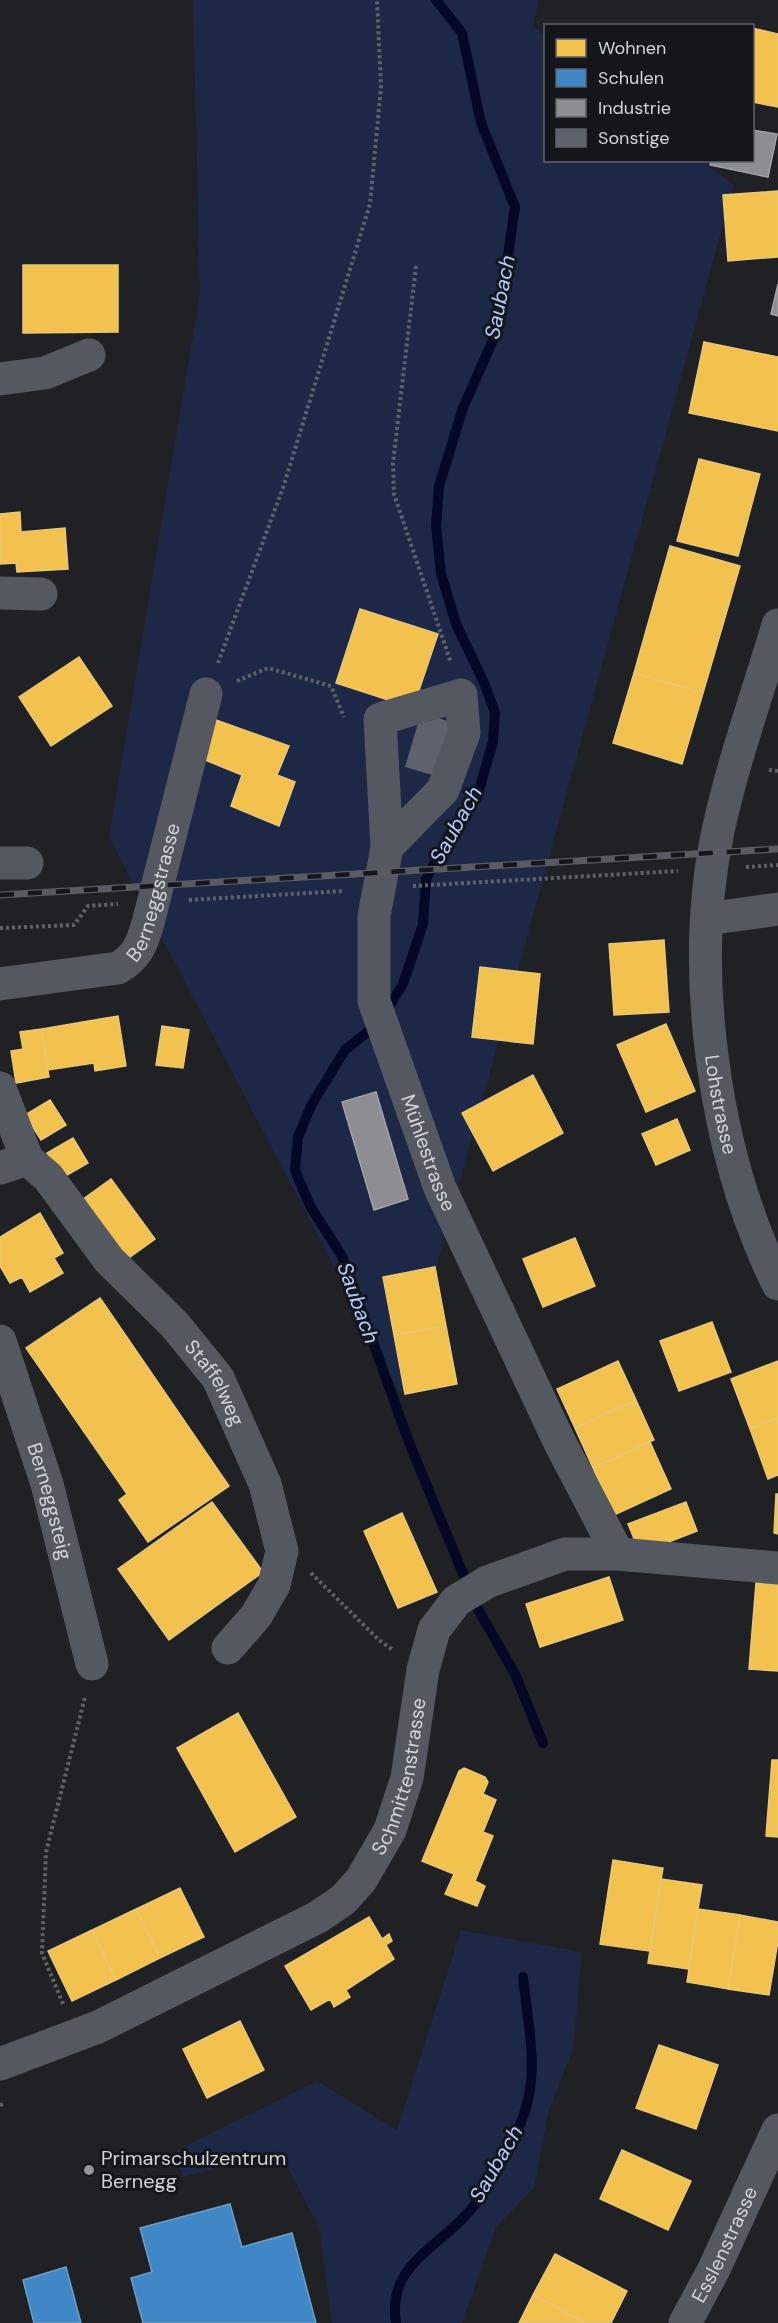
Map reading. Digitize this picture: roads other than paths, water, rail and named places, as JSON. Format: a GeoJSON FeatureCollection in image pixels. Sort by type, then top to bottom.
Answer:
{"type":"FeatureCollection","features":[{"type":"Feature","properties":{"kind":"street"},"geometry":{"type":"LineString","coordinates":[[0,379],[45,373],[89,355]]}},
{"type":"Feature","properties":{"kind":"street"},"geometry":{"type":"LineString","coordinates":[[0,593],[41,594]]}},
{"type":"Feature","properties":{"kind":"street","name":"Lohstrasse"},"geometry":{"type":"LineString","coordinates":[[778,625],[718,831],[707,919],[706,984],[716,1079],[744,1199],[778,1284]]}},
{"type":"Feature","properties":{"kind":"street","name":"Berneggstrasse"},"geometry":{"type":"LineString","coordinates":[[0,984],[118,968],[132,959],[142,944],[148,923],[206,694]]}},
{"type":"Feature","properties":{"kind":"street","name":"Mühlestrasse"},"geometry":{"type":"LineString","coordinates":[[387,847],[442,790],[464,732],[461,695],[380,719],[387,847],[374,916],[374,1001],[440,1188],[559,1441],[618,1554]]}},
{"type":"Feature","properties":{"kind":"street"},"geometry":{"type":"LineString","coordinates":[[707,919],[778,909]]}},
{"type":"Feature","properties":{"kind":"street"},"geometry":{"type":"LineString","coordinates":[[0,1088],[13,1164]]}},
{"type":"Feature","properties":{"kind":"street","name":"Staffelweg"},"geometry":{"type":"LineString","coordinates":[[13,1164],[48,1177],[109,1260],[174,1324],[218,1378],[266,1484],[282,1551],[274,1585],[256,1616],[228,1648]]}},
{"type":"Feature","properties":{"kind":"street","name":"Berneggsteig"},"geometry":{"type":"LineString","coordinates":[[0,1341],[8,1357],[47,1484],[92,1664]]}},
{"type":"Feature","properties":{"kind":"street","name":"Schmittenstrasse"},"geometry":{"type":"LineString","coordinates":[[0,2064],[98,2027],[318,1917],[343,1900],[361,1880],[394,1819],[407,1778],[423,1670],[434,1630],[456,1601],[487,1582],[565,1554],[618,1554],[778,1568]]}},
{"type":"Feature","properties":{"kind":"street","name":"Esslenstrasse"},"geometry":{"type":"LineString","coordinates":[[685,2323],[714,2269],[778,2130]]}},
{"type":"Feature","properties":{"kind":"waterway","name":"Saubach"},"geometry":{"type":"LineString","coordinates":[[436,0],[462,33],[481,123],[515,207],[497,331],[463,408],[439,486],[436,526],[441,573],[456,624],[485,685],[495,713],[493,742],[477,797],[451,833],[426,879],[423,924],[403,984],[379,1023],[345,1050],[312,1104],[298,1137],[295,1170],[310,1206],[342,1256],[410,1445],[466,1581]]}},
{"type":"Feature","properties":{"kind":"waterway","name":"Saubach"},"geometry":{"type":"LineString","coordinates":[[475,1604],[515,1674],[543,1743]]}},
{"type":"Feature","properties":{"kind":"waterway","name":"Saubach"},"geometry":{"type":"LineString","coordinates":[[396,2323],[395,2304],[398,2288],[405,2274],[475,2205],[502,2162],[523,2117],[532,2073],[523,1977]]}},
{"type":"Feature","properties":{"kind":"railway"},"geometry":{"type":"LineString","coordinates":[[0,895],[778,849]]}},
{"type":"Feature","properties":{"kind":"place","name":"Primarschulzentrum Bernegg"},"geometry":{"type":"Point","coordinates":[89,2170]}}]}
